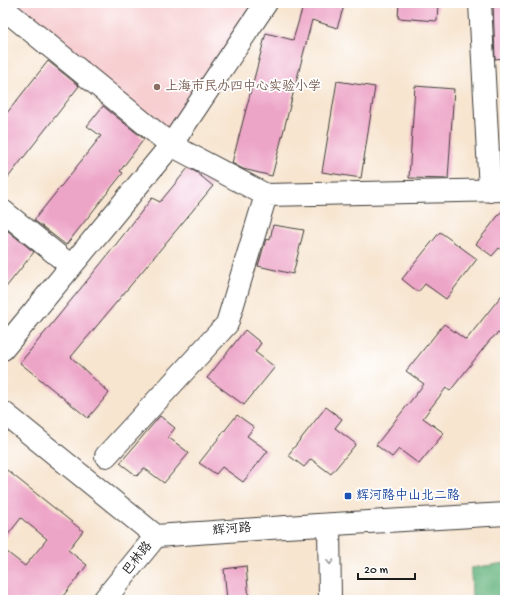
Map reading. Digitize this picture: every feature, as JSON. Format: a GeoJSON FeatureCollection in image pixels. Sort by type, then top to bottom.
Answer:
{"type":"FeatureCollection","features":[{"type":"Feature","properties":{"kind":"street"},"geometry":{"type":"LineString","coordinates":[[3,349],[171,145],[266,3]]}},
{"type":"Feature","properties":{"kind":"street"},"geometry":{"type":"LineString","coordinates":[[3,8],[171,145],[266,194],[497,191],[480,3]]}},
{"type":"Feature","properties":{"kind":"street"},"geometry":{"type":"LineString","coordinates":[[106,456],[227,324],[266,194]]}},
{"type":"Feature","properties":{"kind":"street"},"geometry":{"type":"LineString","coordinates":[[3,211],[71,266]]}},
{"type":"Feature","properties":{"kind":"street"},"geometry":{"type":"LineString","coordinates":[[3,412],[156,536]]}},
{"type":"Feature","properties":{"kind":"street","name":"辉河路"},"geometry":{"type":"LineString","coordinates":[[156,536],[266,527],[505,514]]}},
{"type":"Feature","properties":{"kind":"street"},"geometry":{"type":"LineString","coordinates":[[329,524],[330,600]]}},
{"type":"Feature","properties":{"kind":"street","name":"巴林路"},"geometry":{"type":"LineString","coordinates":[[104,600],[156,536]]}},
{"type":"Feature","properties":{"kind":"shaded area","name":"上海市民办四中心实验小学"},"geometry":{"type":"Polygon","coordinates":[[[10,3],[260,3],[168,132],[10,3]]]}},
{"type":"Feature","properties":{"kind":"green space"},"geometry":{"type":"Polygon","coordinates":[[[505,563],[505,600],[472,600],[471,568],[505,563]]]}},
{"type":"Feature","properties":{"kind":"building"},"geometry":{"type":"Polygon","coordinates":[[[304,3],[345,3],[337,28],[312,20],[272,176],[243,169],[232,163],[266,33],[293,40],[304,3]]]}},
{"type":"Feature","properties":{"kind":"building"},"geometry":{"type":"Polygon","coordinates":[[[399,3],[438,3],[437,21],[398,18],[399,3]]]}},
{"type":"Feature","properties":{"kind":"building"},"geometry":{"type":"Polygon","coordinates":[[[493,3],[505,3],[505,58],[495,59],[493,3]]]}},
{"type":"Feature","properties":{"kind":"building"},"geometry":{"type":"Polygon","coordinates":[[[48,61],[79,86],[3,184],[3,118],[48,61]]]}},
{"type":"Feature","properties":{"kind":"building"},"geometry":{"type":"Polygon","coordinates":[[[337,81],[375,87],[361,178],[322,172],[337,81]]]}},
{"type":"Feature","properties":{"kind":"building"},"geometry":{"type":"Polygon","coordinates":[[[415,86],[454,89],[448,179],[409,178],[415,86]]]}},
{"type":"Feature","properties":{"kind":"building"},"geometry":{"type":"Polygon","coordinates":[[[103,106],[144,139],[120,171],[123,173],[66,245],[34,220],[101,136],[87,126],[103,106]]]}},
{"type":"Feature","properties":{"kind":"building"},"geometry":{"type":"Polygon","coordinates":[[[188,168],[196,172],[213,186],[71,357],[109,393],[88,418],[20,363],[152,198],[160,202],[188,168]]]}},
{"type":"Feature","properties":{"kind":"building"},"geometry":{"type":"Polygon","coordinates":[[[505,207],[505,253],[499,248],[492,256],[476,244],[505,207]]]}},
{"type":"Feature","properties":{"kind":"building"},"geometry":{"type":"Polygon","coordinates":[[[273,225],[304,230],[293,274],[258,266],[266,239],[270,240],[273,225]]]}},
{"type":"Feature","properties":{"kind":"building"},"geometry":{"type":"Polygon","coordinates":[[[3,227],[34,252],[3,291],[3,227]]]}},
{"type":"Feature","properties":{"kind":"building"},"geometry":{"type":"Polygon","coordinates":[[[440,232],[477,259],[446,299],[425,284],[418,292],[402,279],[440,232]]]}},
{"type":"Feature","properties":{"kind":"building"},"geometry":{"type":"Polygon","coordinates":[[[505,291],[505,338],[498,333],[490,340],[450,391],[446,388],[423,418],[444,433],[419,464],[399,449],[392,457],[376,445],[424,384],[406,371],[444,324],[466,340],[505,291]]]}},
{"type":"Feature","properties":{"kind":"building"},"geometry":{"type":"Polygon","coordinates":[[[245,330],[261,343],[255,352],[275,367],[244,405],[207,378],[245,330]]]}},
{"type":"Feature","properties":{"kind":"building"},"geometry":{"type":"Polygon","coordinates":[[[326,407],[342,419],[335,428],[356,444],[331,474],[311,459],[304,467],[288,455],[326,407]]]}},
{"type":"Feature","properties":{"kind":"building"},"geometry":{"type":"Polygon","coordinates":[[[237,415],[254,427],[247,436],[268,451],[243,482],[222,467],[216,474],[199,463],[237,415]]]}},
{"type":"Feature","properties":{"kind":"building"},"geometry":{"type":"Polygon","coordinates":[[[160,416],[175,428],[168,437],[189,453],[164,483],[144,468],[137,476],[120,463],[160,416]]]}},
{"type":"Feature","properties":{"kind":"building"},"geometry":{"type":"Polygon","coordinates":[[[3,467],[83,531],[68,550],[87,565],[60,600],[3,600],[3,549],[25,566],[47,539],[21,518],[3,541],[3,467]]]}},
{"type":"Feature","properties":{"kind":"building"},"geometry":{"type":"Polygon","coordinates":[[[246,566],[249,600],[227,600],[224,569],[246,566]]]}},
{"type":"Feature","properties":{"kind":"place","name":"上海市民办四中心实验小学"},"geometry":{"type":"Point","coordinates":[157,87]}},
{"type":"Feature","properties":{"kind":"place","name":"辉河路中山北二路"},"geometry":{"type":"Point","coordinates":[348,496]}}]}
